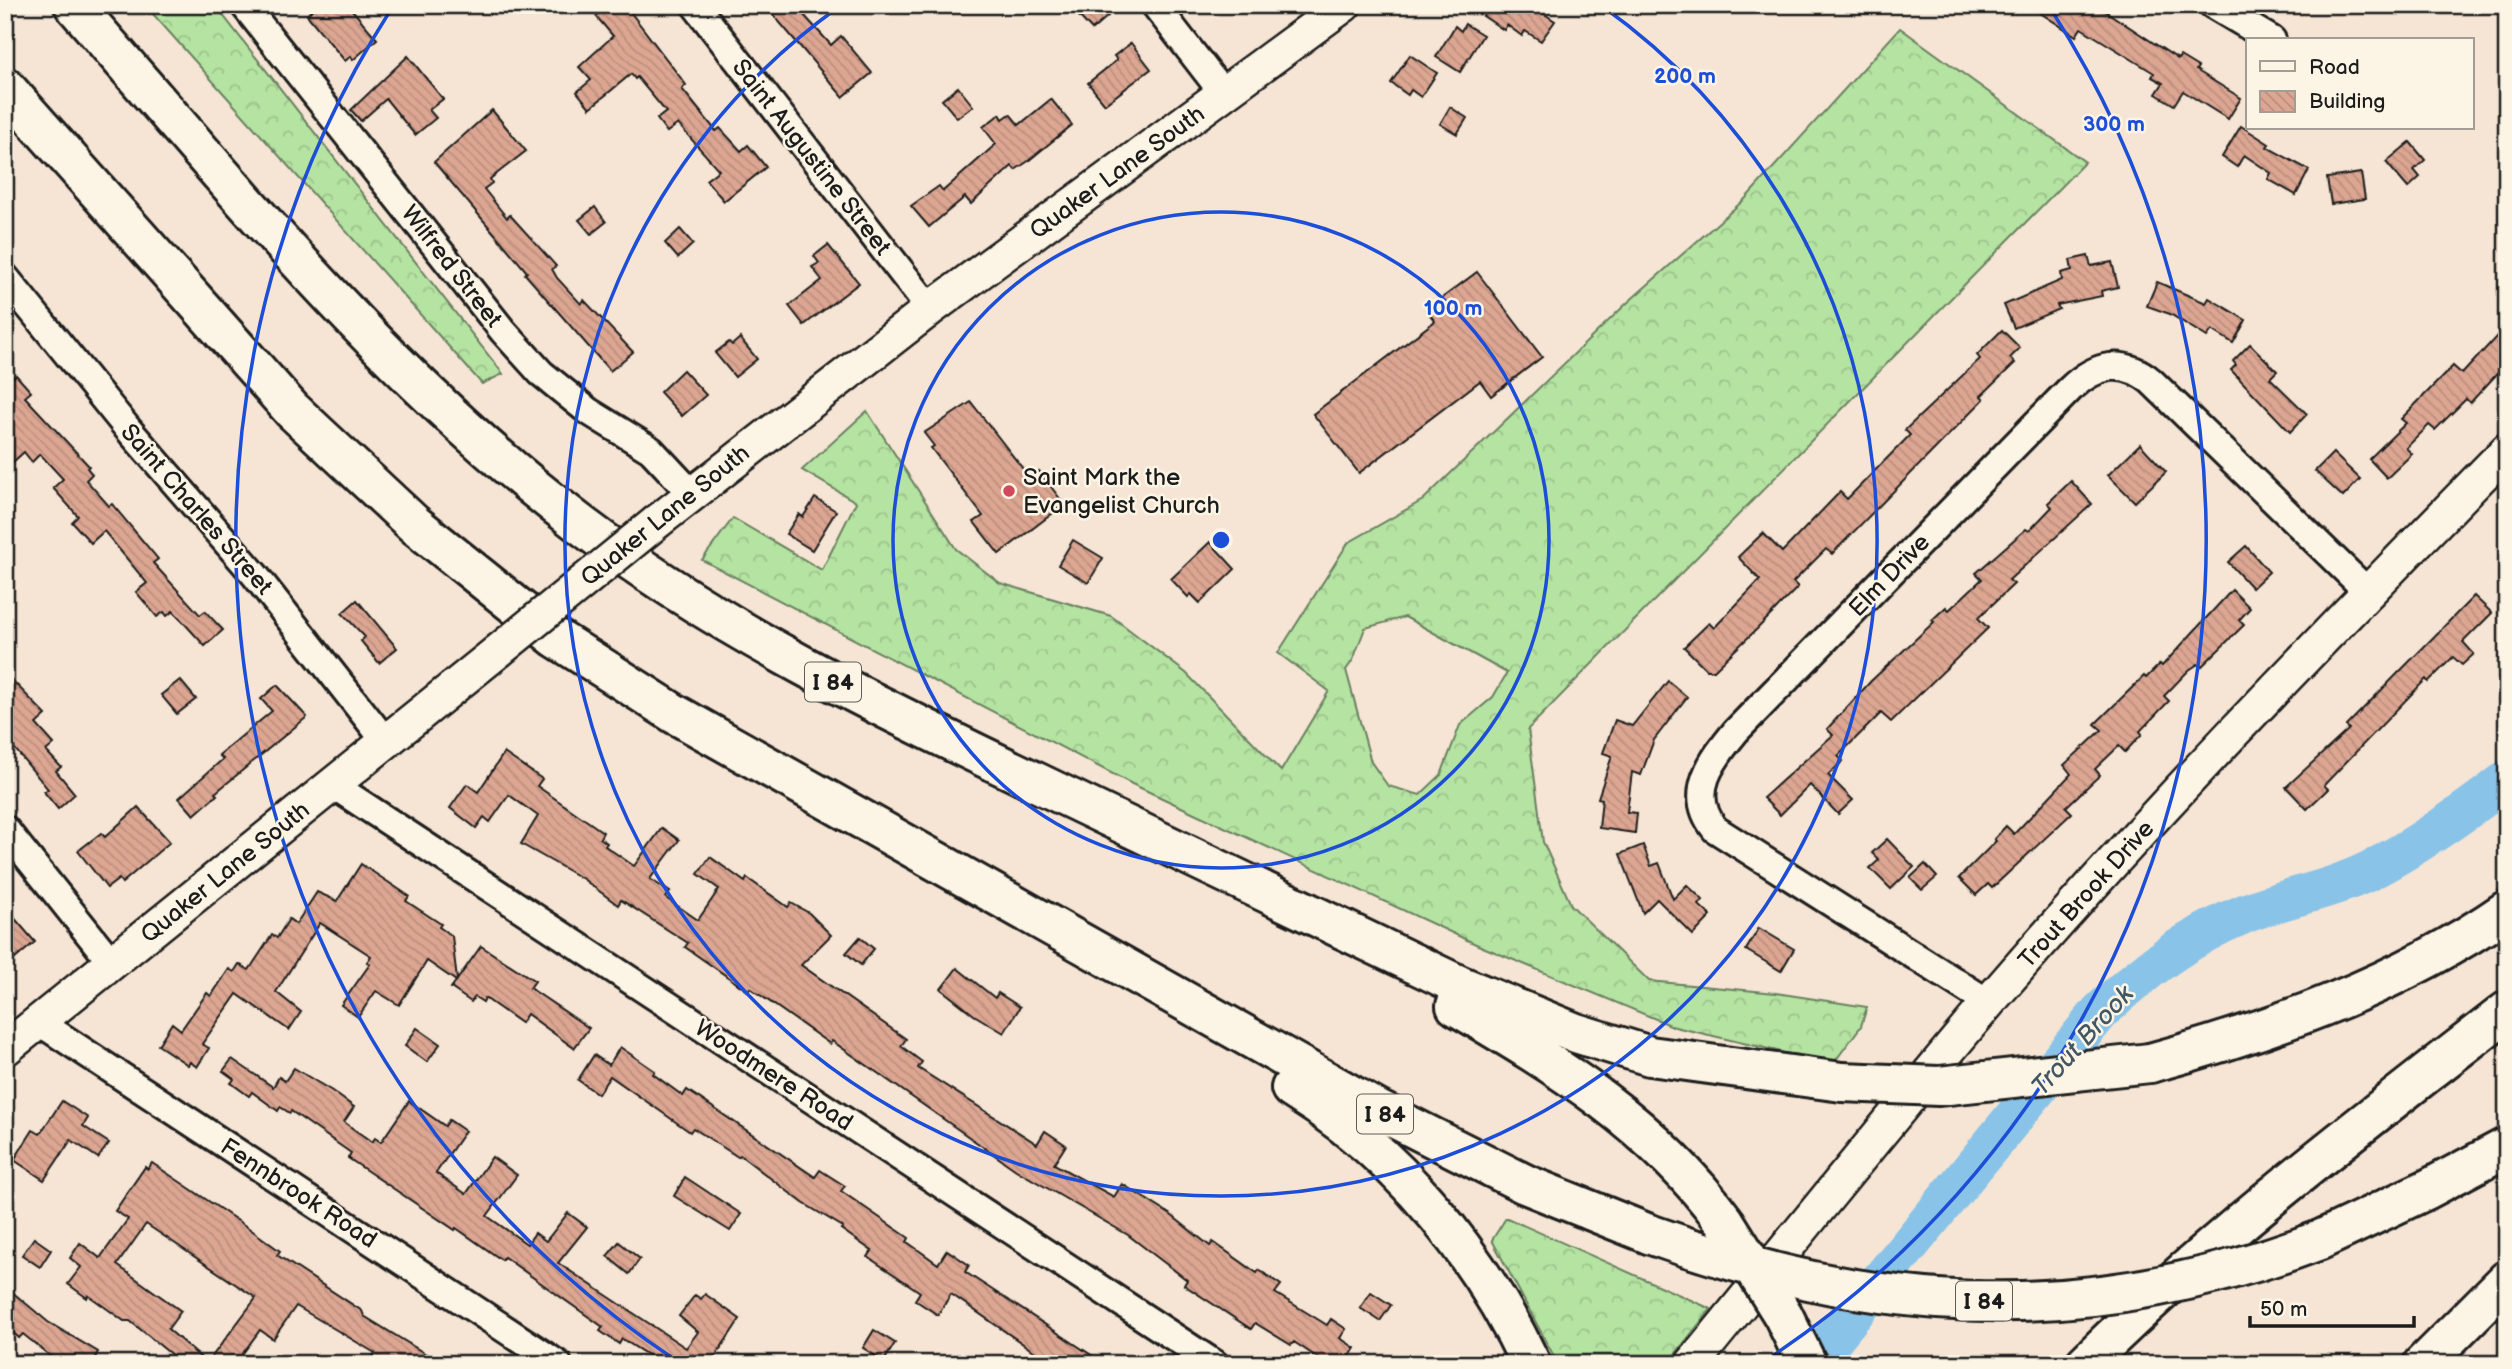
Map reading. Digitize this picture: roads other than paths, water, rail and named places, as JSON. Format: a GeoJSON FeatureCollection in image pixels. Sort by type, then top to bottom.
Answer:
{"type":"FeatureCollection","features":[{"type":"Feature","properties":{"kind":"highway","name":"I 84"},"geometry":{"type":"LineString","coordinates":[[74,5],[297,260],[382,349],[488,450],[623,556],[712,615],[852,693],[1498,1002],[1627,1049],[1728,1068],[1842,1082],[1939,1086],[2150,1063],[2216,1045],[2295,1018],[2413,964],[2507,910]]}},
{"type":"Feature","properties":{"kind":"highway","name":"I 84"},"geometry":{"type":"LineString","coordinates":[[5,87],[292,410],[368,484],[478,578],[584,657],[674,714],[1131,972],[1472,1160],[1577,1206],[1649,1234],[1812,1283],[1884,1295],[1972,1301],[2044,1300],[2149,1288],[2235,1269],[2319,1240],[2428,1189],[2507,1147]]}},
{"type":"Feature","properties":{"kind":"highway"},"geometry":{"type":"LineString","coordinates":[[1310,913],[1375,957],[1591,1090],[1657,1144],[1725,1222],[1783,1315],[1807,1364]]}},
{"type":"Feature","properties":{"kind":"highway"},"geometry":{"type":"LineString","coordinates":[[1131,972],[1210,1037],[1339,1119],[1387,1160],[1424,1199],[1473,1263],[1531,1364]]}},
{"type":"Feature","properties":{"kind":"highway"},"geometry":{"type":"LineString","coordinates":[[2085,1364],[2163,1288],[2265,1200],[2507,1011]]}},
{"type":"Feature","properties":{"kind":"highway"},"geometry":{"type":"LineString","coordinates":[[2423,1364],[2507,1280]]}},
{"type":"Feature","properties":{"kind":"main road","name":"Quaker Lane South"},"geometry":{"type":"LineString","coordinates":[[5,1049],[692,494],[930,309],[1344,5]]}},
{"type":"Feature","properties":{"kind":"main road","name":"Trout Brook Drive"},"geometry":{"type":"LineString","coordinates":[[1692,1364],[1989,1003],[2140,833],[2368,592],[2507,450]]}},
{"type":"Feature","properties":{"kind":"street","name":"Wilfred Street"},"geometry":{"type":"LineString","coordinates":[[244,5],[503,331],[541,373],[588,411],[651,450],[692,494]]}},
{"type":"Feature","properties":{"kind":"street","name":"Saint Augustine Street"},"geometry":{"type":"LineString","coordinates":[[695,5],[930,309]]}},
{"type":"Feature","properties":{"kind":"street"},"geometry":{"type":"LineString","coordinates":[[1155,5],[1223,93]]}},
{"type":"Feature","properties":{"kind":"street"},"geometry":{"type":"LineString","coordinates":[[2213,5],[2269,38]]}},
{"type":"Feature","properties":{"kind":"street","name":"Saint Charles Street"},"geometry":{"type":"LineString","coordinates":[[5,277],[128,429],[255,575],[386,742]]}},
{"type":"Feature","properties":{"kind":"street","name":"Elm Drive"},"geometry":{"type":"LineString","coordinates":[[1989,1003],[1715,829],[1703,807],[1702,784],[1709,767],[1736,731],[2070,389],[2090,372],[2105,366],[2128,368],[2151,382],[2368,592]]}},
{"type":"Feature","properties":{"kind":"street","name":"Woodmere Road"},"geometry":{"type":"LineString","coordinates":[[333,785],[1215,1364]]}},
{"type":"Feature","properties":{"kind":"street"},"geometry":{"type":"LineString","coordinates":[[5,829],[113,963]]}},
{"type":"Feature","properties":{"kind":"street","name":"Fennbrook Road"},"geometry":{"type":"LineString","coordinates":[[39,1022],[558,1364]]}},
{"type":"Feature","properties":{"kind":"waterway","name":"Trout Brook"},"geometry":{"type":"LineString","coordinates":[[1812,1364],[2100,1012],[2133,983],[2167,956],[2223,923],[2369,871],[2440,829],[2507,780]]}},
{"type":"Feature","properties":{"kind":"place","name":"Saint Mark the Evangelist Church"},"geometry":{"type":"Point","coordinates":[1009,491]}}]}
